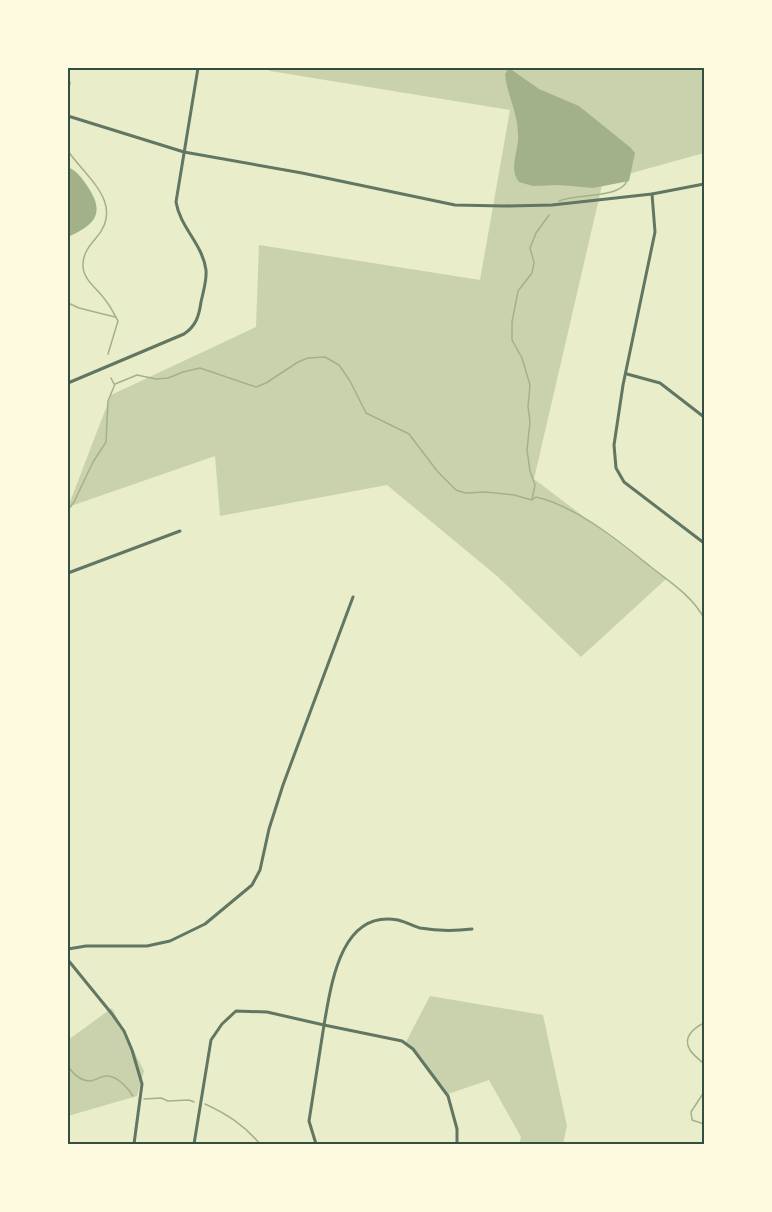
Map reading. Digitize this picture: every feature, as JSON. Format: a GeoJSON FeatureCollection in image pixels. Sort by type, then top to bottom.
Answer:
{"type":"FeatureCollection","features":[{"type":"Feature","properties":{"kind":"street"},"geometry":{"type":"LineString","coordinates":[[68,383],[184,334],[197,320],[206,272],[203,259],[176,207],[176,197],[198,68]]}},
{"type":"Feature","properties":{"kind":"street"},"geometry":{"type":"LineString","coordinates":[[68,116],[184,152],[302,173],[455,205],[552,205],[652,194],[705,184]]}},
{"type":"Feature","properties":{"kind":"street"},"geometry":{"type":"LineString","coordinates":[[652,194],[655,232],[623,385],[614,445],[616,468],[624,482],[705,543]]}},
{"type":"Feature","properties":{"kind":"street"},"geometry":{"type":"LineString","coordinates":[[627,374],[660,383],[705,417]]}},
{"type":"Feature","properties":{"kind":"street"},"geometry":{"type":"LineString","coordinates":[[68,573],[180,531]]}},
{"type":"Feature","properties":{"kind":"street"},"geometry":{"type":"LineString","coordinates":[[68,950],[86,946],[147,946],[170,941],[205,924],[252,885],[260,870],[269,829],[283,785],[353,597]]}},
{"type":"Feature","properties":{"kind":"street"},"geometry":{"type":"LineString","coordinates":[[316,1144],[309,1121],[324,1025],[337,962],[345,946],[364,927],[377,921],[397,920],[420,928],[457,931],[472,929]]}},
{"type":"Feature","properties":{"kind":"street"},"geometry":{"type":"LineString","coordinates":[[68,960],[124,1031],[135,1059],[142,1084],[134,1144]]}},
{"type":"Feature","properties":{"kind":"street"},"geometry":{"type":"LineString","coordinates":[[194,1144],[211,1040],[222,1024],[236,1011],[250,1010],[402,1041],[413,1049],[448,1096],[457,1129],[457,1144]]}},
{"type":"Feature","properties":{"kind":"shaded area"},"geometry":{"type":"Polygon","coordinates":[[[270,68],[704,68],[704,153],[603,181],[534,479],[666,579],[581,657],[497,576],[387,485],[220,516],[215,456],[68,507],[111,395],[256,327],[259,245],[480,280],[510,110],[270,71],[270,68]]]}},
{"type":"Feature","properties":{"kind":"shaded area"},"geometry":{"type":"Polygon","coordinates":[[[509,68],[539,89],[579,106],[631,148],[635,153],[629,181],[593,188],[559,185],[533,186],[519,182],[514,171],[518,127],[505,74],[509,68]]]}},
{"type":"Feature","properties":{"kind":"shaded area"},"geometry":{"type":"Polygon","coordinates":[[[68,167],[79,175],[88,187],[96,205],[96,212],[85,228],[68,237],[68,167]]]}},
{"type":"Feature","properties":{"kind":"shaded area"},"geometry":{"type":"Polygon","coordinates":[[[430,996],[543,1015],[567,1126],[563,1144],[519,1144],[521,1137],[489,1080],[448,1094],[406,1042],[430,996]]]}},
{"type":"Feature","properties":{"kind":"shaded area"},"geometry":{"type":"Polygon","coordinates":[[[112,1008],[144,1071],[137,1096],[68,1116],[68,1040],[112,1008]]]}},
{"type":"Feature","properties":{"kind":"waterway"},"geometry":{"type":"LineString","coordinates":[[68,76],[70,83],[68,91]]}},
{"type":"Feature","properties":{"kind":"waterway"},"geometry":{"type":"LineString","coordinates":[[68,151],[100,191],[105,202],[107,214],[104,226],[86,251],[83,267],[86,277],[108,303],[118,321],[108,354]]}},
{"type":"Feature","properties":{"kind":"waterway"},"geometry":{"type":"LineString","coordinates":[[559,201],[616,191],[627,181]]}},
{"type":"Feature","properties":{"kind":"waterway"},"geometry":{"type":"LineString","coordinates":[[532,499],[535,485],[527,450],[530,385],[522,358],[512,340],[512,322],[518,291],[532,273],[534,262],[530,248],[536,233],[549,215]]}},
{"type":"Feature","properties":{"kind":"waterway"},"geometry":{"type":"LineString","coordinates":[[68,303],[115,317]]}},
{"type":"Feature","properties":{"kind":"waterway"},"geometry":{"type":"LineString","coordinates":[[68,510],[106,442],[108,401],[115,384],[137,375],[156,379],[168,378],[200,368],[256,387],[298,362],[308,358],[325,357],[339,365],[366,413],[409,434],[438,472],[456,490],[465,493],[486,492],[514,495],[532,500],[536,497],[567,508],[611,536],[673,584],[687,596],[704,618]]}},
{"type":"Feature","properties":{"kind":"waterway"},"geometry":{"type":"LineString","coordinates":[[111,378],[114,384]]}},
{"type":"Feature","properties":{"kind":"waterway"},"geometry":{"type":"LineString","coordinates":[[704,1023],[693,1030],[687,1041],[691,1052],[704,1064]]}},
{"type":"Feature","properties":{"kind":"waterway"},"geometry":{"type":"LineString","coordinates":[[68,1066],[83,1080],[91,1081],[106,1076],[114,1078],[133,1096]]}},
{"type":"Feature","properties":{"kind":"waterway"},"geometry":{"type":"LineString","coordinates":[[704,1092],[691,1112],[692,1120],[704,1124]]}},
{"type":"Feature","properties":{"kind":"waterway"},"geometry":{"type":"LineString","coordinates":[[144,1099],[161,1098],[168,1101],[189,1100],[194,1102]]}},
{"type":"Feature","properties":{"kind":"waterway"},"geometry":{"type":"LineString","coordinates":[[205,1104],[235,1121],[260,1144]]}}]}
